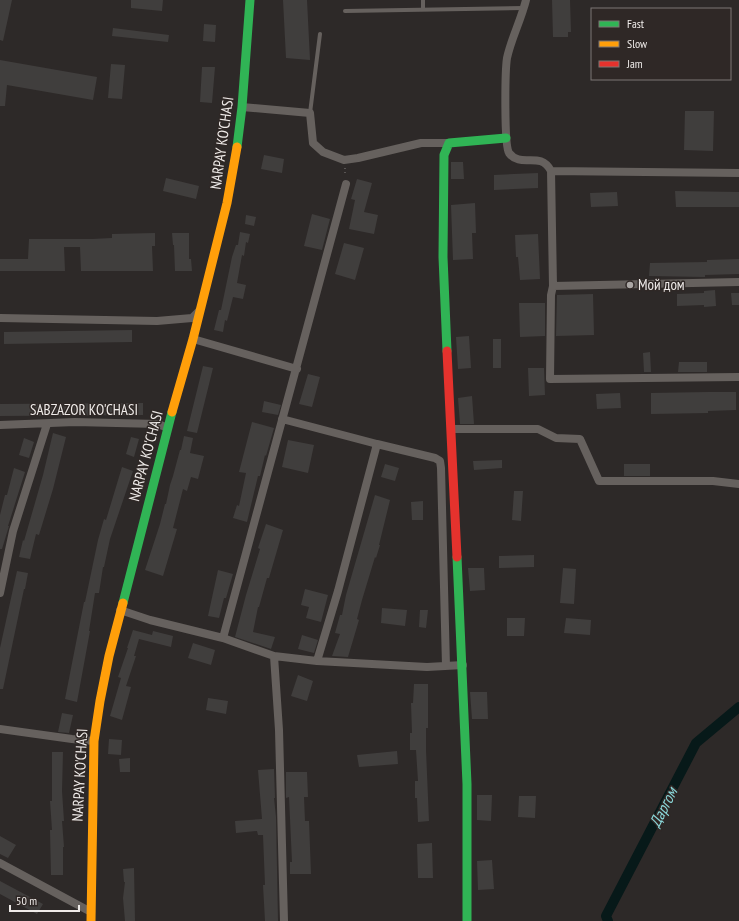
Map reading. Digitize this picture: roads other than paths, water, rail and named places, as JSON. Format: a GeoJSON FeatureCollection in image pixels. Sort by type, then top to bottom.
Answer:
{"type":"FeatureCollection","features":[{"type":"Feature","properties":{"kind":"street","name":"NARPAY KO'CHASI"},"geometry":{"type":"LineString","coordinates":[[91,916],[94,741],[100,701],[120,610],[193,339],[227,203],[234,168],[242,107],[250,0]]}},
{"type":"Feature","properties":{"kind":"street"},"geometry":{"type":"LineString","coordinates":[[525,4],[507,58],[506,138],[508,152],[513,157],[520,160],[541,161],[547,164],[551,171],[553,286],[551,295],[550,380],[739,378]]}},
{"type":"Feature","properties":{"kind":"street"},"geometry":{"type":"LineString","coordinates":[[242,107],[310,113],[313,143],[323,152],[344,160],[421,143],[448,143],[506,138]]}},
{"type":"Feature","properties":{"kind":"street"},"geometry":{"type":"LineString","coordinates":[[448,143],[444,155],[443,257],[463,665],[467,784],[467,921]]}},
{"type":"Feature","properties":{"kind":"street"},"geometry":{"type":"LineString","coordinates":[[551,171],[739,173]]}},
{"type":"Feature","properties":{"kind":"street"},"geometry":{"type":"LineString","coordinates":[[223,638],[346,184]]}},
{"type":"Feature","properties":{"kind":"street"},"geometry":{"type":"LineString","coordinates":[[553,286],[739,282]]}},
{"type":"Feature","properties":{"kind":"street"},"geometry":{"type":"LineString","coordinates":[[0,318],[158,321],[192,318],[200,311]]}},
{"type":"Feature","properties":{"kind":"street"},"geometry":{"type":"LineString","coordinates":[[193,339],[297,369]]}},
{"type":"Feature","properties":{"kind":"street"},"geometry":{"type":"LineString","coordinates":[[282,419],[435,458],[440,461],[442,468],[446,666]]}},
{"type":"Feature","properties":{"kind":"street","name":"SABZAZOR KO'CHASI"},"geometry":{"type":"LineString","coordinates":[[0,425],[75,422],[158,424],[168,428]]}},
{"type":"Feature","properties":{"kind":"street"},"geometry":{"type":"LineString","coordinates":[[0,593],[13,531],[47,424]]}},
{"type":"Feature","properties":{"kind":"street"},"geometry":{"type":"LineString","coordinates":[[451,429],[538,429],[556,438],[580,439],[599,481],[713,482],[739,484]]}},
{"type":"Feature","properties":{"kind":"street"},"geometry":{"type":"LineString","coordinates":[[317,661],[338,591],[377,444]]}},
{"type":"Feature","properties":{"kind":"street"},"geometry":{"type":"LineString","coordinates":[[120,610],[150,620],[223,638],[274,656],[317,661],[427,667],[463,665]]}},
{"type":"Feature","properties":{"kind":"street"},"geometry":{"type":"LineString","coordinates":[[274,656],[279,730],[284,921]]}},
{"type":"Feature","properties":{"kind":"street"},"geometry":{"type":"LineString","coordinates":[[0,729],[94,741]]}},
{"type":"Feature","properties":{"kind":"street"},"geometry":{"type":"LineString","coordinates":[[0,864],[91,916]]}},
{"type":"Feature","properties":{"kind":"lane"},"geometry":{"type":"LineString","coordinates":[[423,0],[423,9]]}},
{"type":"Feature","properties":{"kind":"lane"},"geometry":{"type":"LineString","coordinates":[[345,11],[525,4]]}},
{"type":"Feature","properties":{"kind":"lane"},"geometry":{"type":"LineString","coordinates":[[310,113],[320,34]]}},
{"type":"Feature","properties":{"kind":"waterway","name":"Даргом"},"geometry":{"type":"LineString","coordinates":[[608,921],[606,916],[696,743],[739,707]]}},
{"type":"Feature","properties":{"kind":"place","name":"Мой дом"},"geometry":{"type":"Point","coordinates":[630,285]}}]}
